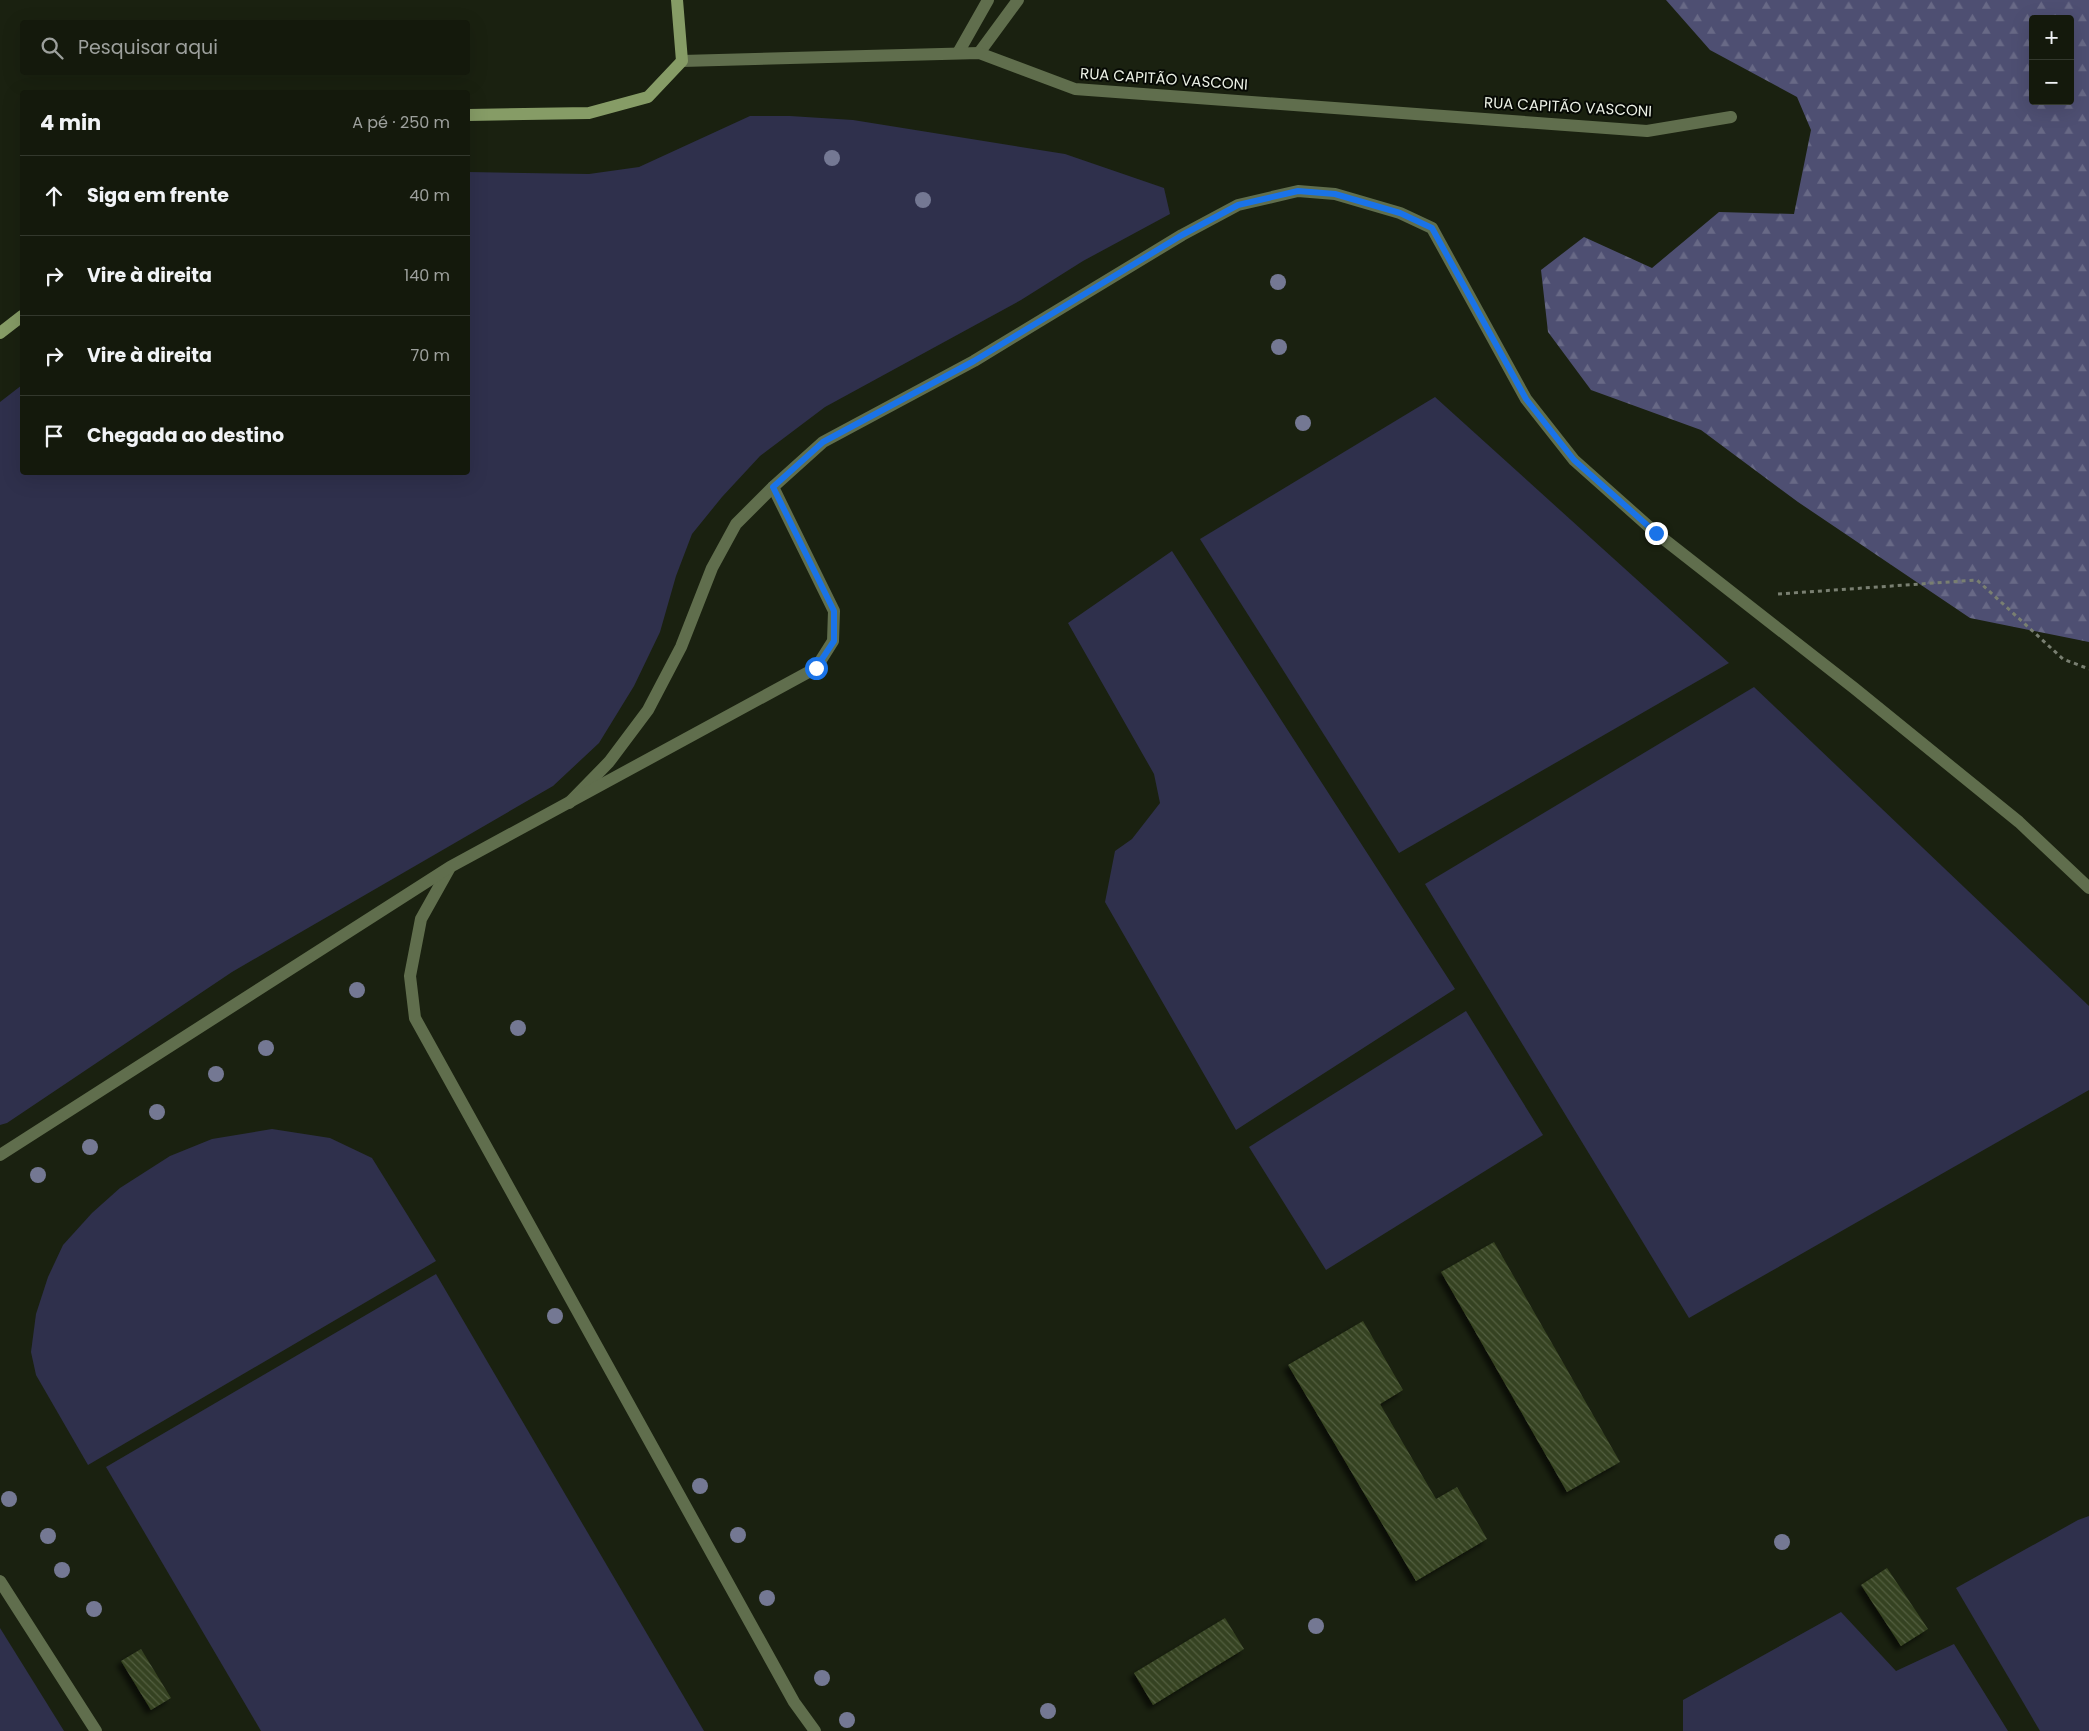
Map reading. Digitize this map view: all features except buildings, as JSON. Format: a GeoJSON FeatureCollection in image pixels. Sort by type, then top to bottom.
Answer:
{"type":"FeatureCollection","features":[{"type":"Feature","properties":{"kind":"street"},"geometry":{"type":"LineString","coordinates":[[470,115],[589,113],[648,98],[682,61],[677,0]]}},
{"type":"Feature","properties":{"kind":"street"},"geometry":{"type":"LineString","coordinates":[[958,53],[988,0]]}},
{"type":"Feature","properties":{"kind":"street"},"geometry":{"type":"LineString","coordinates":[[979,53],[1018,0]]}},
{"type":"Feature","properties":{"kind":"street","name":"RUA CAPITÃO VASCONI"},"geometry":{"type":"LineString","coordinates":[[682,61],[979,53],[1075,89],[1647,131],[1731,117]]}},
{"type":"Feature","properties":{"kind":"street"},"geometry":{"type":"LineString","coordinates":[[569,803],[609,762],[648,710],[681,647],[716,559],[736,524],[773,487],[823,442],[974,361],[1182,235],[1238,205],[1298,191],[1335,194],[1400,213],[1432,228],[1526,399],[1574,460],[1656,533],[1854,688],[2019,822],[2089,888]]}},
{"type":"Feature","properties":{"kind":"street"},"geometry":{"type":"LineString","coordinates":[[0,333],[20,318]]}},
{"type":"Feature","properties":{"kind":"street"},"geometry":{"type":"LineString","coordinates":[[0,1155],[450,867],[816,668],[834,641],[834,611],[773,487]]}},
{"type":"Feature","properties":{"kind":"street"},"geometry":{"type":"LineString","coordinates":[[450,867],[421,919],[410,976],[415,1018],[789,1693],[816,1731]]}},
{"type":"Feature","properties":{"kind":"street"},"geometry":{"type":"LineString","coordinates":[[0,1581],[96,1731]]}},
{"type":"Feature","properties":{"kind":"path"},"geometry":{"type":"LineString","coordinates":[[1739,597],[1977,580],[2063,659],[2089,669]]}},
{"type":"Feature","properties":{"kind":"shaded area"},"geometry":{"type":"Polygon","coordinates":[[[750,116],[790,116],[853,120],[1065,154],[1164,188],[1170,214],[1083,261],[1021,300],[825,407],[760,456],[722,497],[692,534],[676,576],[660,632],[634,686],[599,743],[553,786],[232,972],[7,1123],[0,1125],[0,402],[20,387],[20,475],[470,475],[470,172],[589,174],[639,167],[750,116]]]}},
{"type":"Feature","properties":{"kind":"shaded area"},"geometry":{"type":"Polygon","coordinates":[[[1435,397],[1729,663],[1399,853],[1200,539],[1435,397]]]}},
{"type":"Feature","properties":{"kind":"shaded area"},"geometry":{"type":"Polygon","coordinates":[[[1172,551],[1455,989],[1236,1130],[1105,902],[1115,851],[1132,839],[1160,803],[1154,774],[1068,623],[1172,551]]]}},
{"type":"Feature","properties":{"kind":"shaded area"},"geometry":{"type":"Polygon","coordinates":[[[1754,687],[2089,1006],[2089,1090],[1689,1318],[1425,884],[1754,687]]]}},
{"type":"Feature","properties":{"kind":"shaded area"},"geometry":{"type":"Polygon","coordinates":[[[1466,1011],[1543,1135],[1326,1270],[1249,1147],[1466,1011]]]}},
{"type":"Feature","properties":{"kind":"shaded area"},"geometry":{"type":"Polygon","coordinates":[[[272,1129],[330,1138],[372,1158],[436,1261],[88,1465],[36,1375],[31,1352],[36,1314],[48,1277],[63,1245],[92,1213],[120,1188],[170,1156],[212,1139],[272,1129]]]}},
{"type":"Feature","properties":{"kind":"shaded area"},"geometry":{"type":"Polygon","coordinates":[[[436,1274],[704,1731],[261,1731],[106,1467],[436,1274]]]}},
{"type":"Feature","properties":{"kind":"shaded area"},"geometry":{"type":"Polygon","coordinates":[[[2089,1516],[2089,1731],[2040,1731],[1956,1588],[2078,1520],[2089,1516]]]}},
{"type":"Feature","properties":{"kind":"shaded area"},"geometry":{"type":"Polygon","coordinates":[[[1841,1612],[1896,1671],[1954,1644],[2008,1731],[1683,1731],[1683,1700],[1841,1612]]]}},
{"type":"Feature","properties":{"kind":"shaded area"},"geometry":{"type":"Polygon","coordinates":[[[0,1628],[64,1731],[0,1731],[0,1628]]]}},
{"type":"Feature","properties":{"kind":"green space"},"geometry":{"type":"Polygon","coordinates":[[[1666,0],[2089,0],[2089,642],[1970,618],[1798,502],[1701,430],[1591,390],[1548,332],[1541,270],[1584,237],[1652,268],[1719,212],[1794,214],[1811,130],[1797,97],[1710,50],[1666,0]]]}},
{"type":"Feature","properties":{"kind":"route"},"geometry":{"type":"LineString","coordinates":[[816,668],[834,641],[834,611],[773,487],[823,442],[974,361],[1182,235],[1238,205],[1298,191],[1335,194],[1400,213],[1432,228],[1526,399],[1574,460],[1656,533]]}}]}
